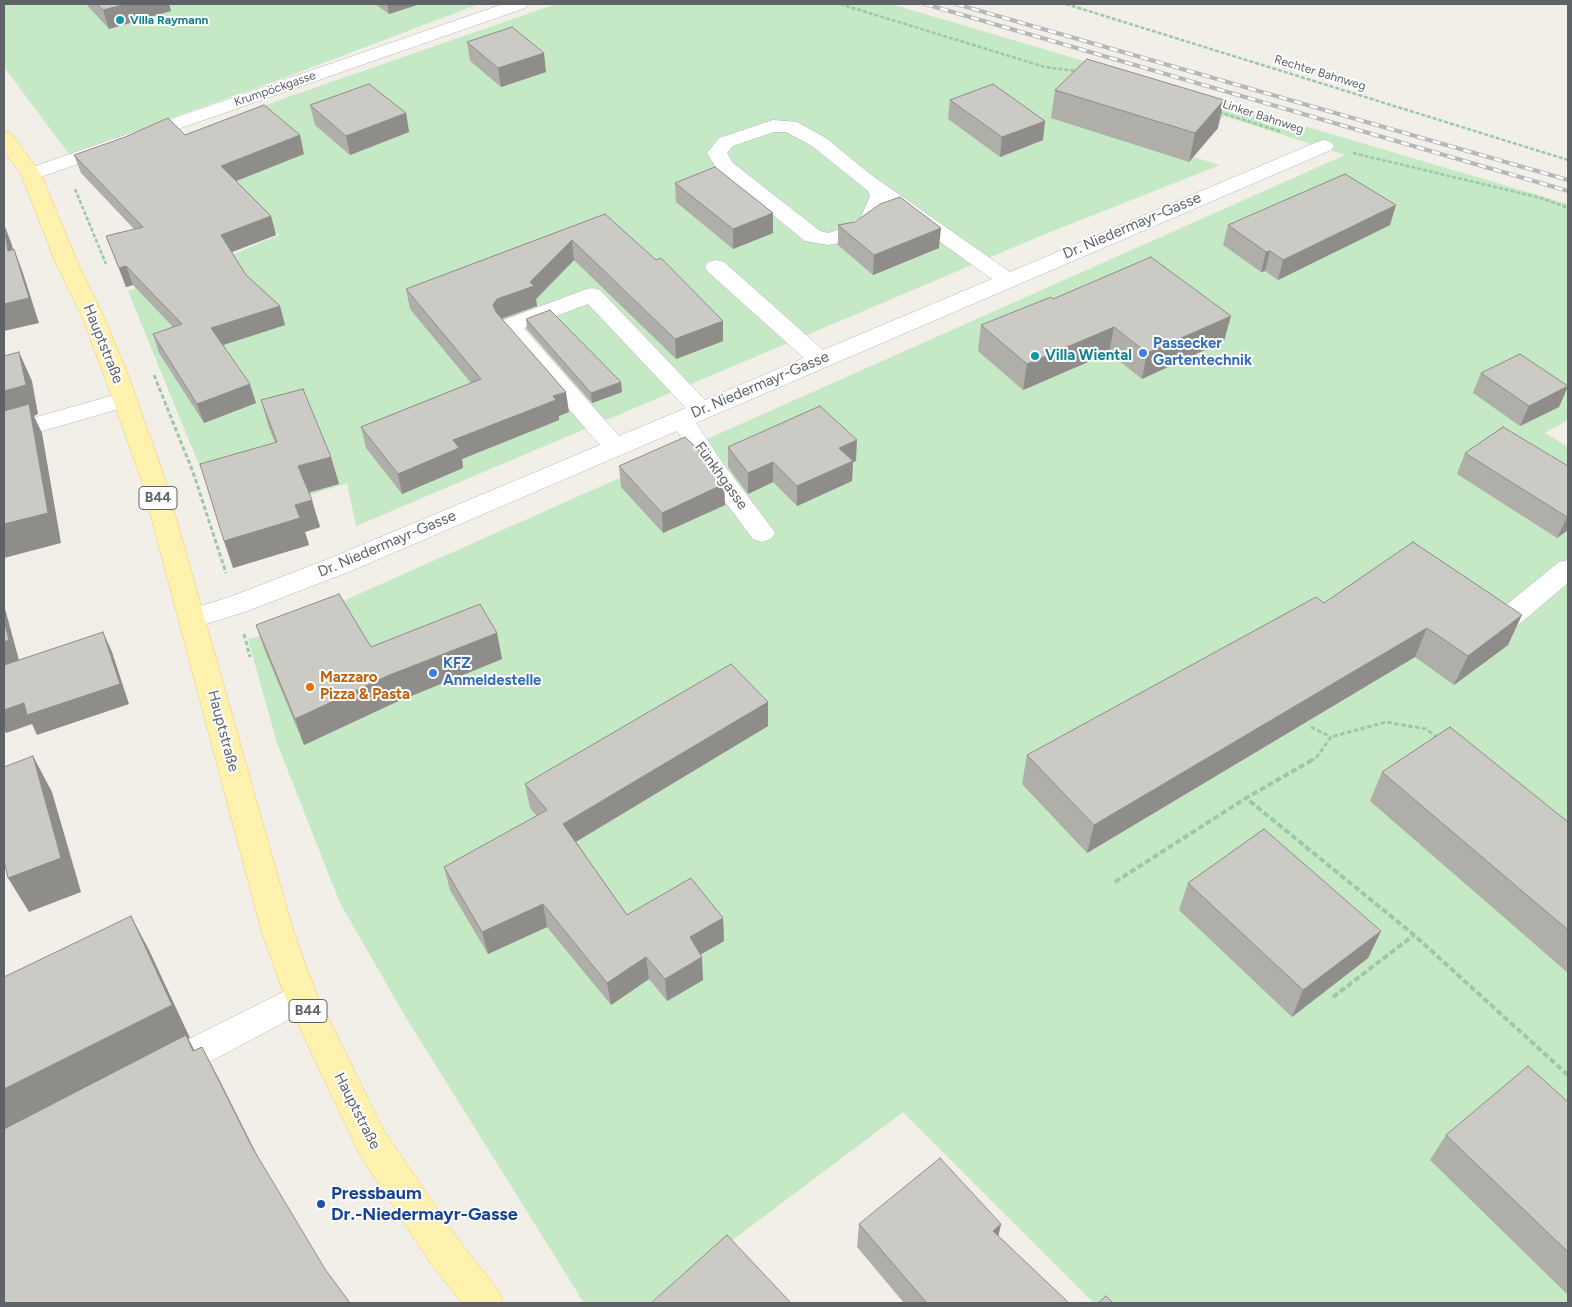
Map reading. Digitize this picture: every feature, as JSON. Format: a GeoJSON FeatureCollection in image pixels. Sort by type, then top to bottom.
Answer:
{"type":"FeatureCollection","features":[{"type":"Feature","properties":{"kind":"main road","name":"Hauptstraße"},"geometry":{"type":"LineString","coordinates":[[4,137],[31,174],[65,259],[93,317],[153,479],[193,618],[278,933],[301,997],[372,1143],[444,1251],[485,1303]]}},
{"type":"Feature","properties":{"kind":"street","name":"Krumpöckgasse"},"geometry":{"type":"LineString","coordinates":[[31,174],[519,4]]}},
{"type":"Feature","properties":{"kind":"street"},"geometry":{"type":"LineString","coordinates":[[878,188],[880,196],[870,221],[845,235],[829,239],[813,236],[725,168],[716,153],[726,142],[750,133],[774,126],[790,126],[818,142],[878,188],[1006,280]]}},
{"type":"Feature","properties":{"kind":"street","name":"Dr. Niedermayr-Gasse"},"geometry":{"type":"LineString","coordinates":[[193,618],[236,605],[342,564],[1324,146]]}},
{"type":"Feature","properties":{"kind":"street"},"geometry":{"type":"LineString","coordinates":[[875,211],[905,206]]}},
{"type":"Feature","properties":{"kind":"street"},"geometry":{"type":"LineString","coordinates":[[716,267],[820,360]]}},
{"type":"Feature","properties":{"kind":"street","name":"Fünkhgasse"},"geometry":{"type":"LineString","coordinates":[[615,447],[509,326],[592,295],[691,414],[714,468],[762,533]]}},
{"type":"Feature","properties":{"kind":"street"},"geometry":{"type":"LineString","coordinates":[[4,434],[125,400]]}},
{"type":"Feature","properties":{"kind":"street"},"geometry":{"type":"LineString","coordinates":[[1500,625],[1568,569]]}},
{"type":"Feature","properties":{"kind":"street"},"geometry":{"type":"LineString","coordinates":[[144,1079],[301,997]]}},
{"type":"Feature","properties":{"kind":"path"},"geometry":{"type":"LineString","coordinates":[[840,4],[1045,67],[1081,71]]}},
{"type":"Feature","properties":{"kind":"path","name":"Rechter Bahnweg"},"geometry":{"type":"LineString","coordinates":[[1066,4],[1568,160]]}},
{"type":"Feature","properties":{"kind":"path","name":"Linker Bahnweg"},"geometry":{"type":"LineString","coordinates":[[1212,109],[1324,146],[1541,198],[1568,208]]}},
{"type":"Feature","properties":{"kind":"path"},"geometry":{"type":"LineString","coordinates":[[1115,882],[1246,798],[1316,758],[1331,737],[1386,722],[1426,729],[1441,740]]}},
{"type":"Feature","properties":{"kind":"path"},"geometry":{"type":"LineString","coordinates":[[1311,727],[1331,737]]}},
{"type":"Feature","properties":{"kind":"path"},"geometry":{"type":"LineString","coordinates":[[1246,798],[1414,935],[1568,1075]]}},
{"type":"Feature","properties":{"kind":"path"},"geometry":{"type":"LineString","coordinates":[[1333,997],[1414,935]]}},
{"type":"Feature","properties":{"kind":"green space"},"geometry":{"type":"Polygon","coordinates":[[[4,4],[479,4],[281,79],[69,154],[4,67],[4,4]]]}},
{"type":"Feature","properties":{"kind":"green space"},"geometry":{"type":"Polygon","coordinates":[[[556,4],[891,4],[1568,204],[1568,420],[1545,433],[1568,447],[1568,1303],[1094,1303],[903,1112],[649,1303],[584,1303],[405,1016],[340,903],[277,743],[248,639],[269,634],[1345,155],[1224,116],[1187,155],[1220,165],[1038,237],[356,526],[347,483],[307,496],[210,492],[128,291],[217,261],[279,235],[178,137],[556,4]]]}},
{"type":"Feature","properties":{"kind":"building"},"geometry":{"type":"Polygon","coordinates":[[[97,4],[126,4],[103,10],[97,4]]]}},
{"type":"Feature","properties":{"kind":"building"},"geometry":{"type":"Polygon","coordinates":[[[512,27],[544,53],[498,68],[467,42],[512,27]]]}},
{"type":"Feature","properties":{"kind":"building"},"geometry":{"type":"Polygon","coordinates":[[[1087,59],[1224,100],[1195,133],[1055,90],[1087,59]]]}},
{"type":"Feature","properties":{"kind":"building"},"geometry":{"type":"Polygon","coordinates":[[[369,84],[406,113],[346,136],[310,105],[369,84]]]}},
{"type":"Feature","properties":{"kind":"building"},"geometry":{"type":"Polygon","coordinates":[[[993,84],[1045,121],[1002,137],[950,100],[993,84]]]}},
{"type":"Feature","properties":{"kind":"building"},"geometry":{"type":"Polygon","coordinates":[[[264,105],[300,135],[221,166],[271,216],[221,235],[246,275],[280,306],[211,328],[250,384],[197,404],[153,334],[182,324],[126,266],[119,268],[106,236],[143,227],[74,155],[125,137],[168,118],[185,135],[264,105]]]}},
{"type":"Feature","properties":{"kind":"building"},"geometry":{"type":"Polygon","coordinates":[[[715,167],[773,213],[733,229],[675,183],[715,167]]]}},
{"type":"Feature","properties":{"kind":"building"},"geometry":{"type":"Polygon","coordinates":[[[1345,174],[1396,205],[1283,260],[1270,251],[1266,252],[1228,225],[1345,174]]]}},
{"type":"Feature","properties":{"kind":"building"},"geometry":{"type":"Polygon","coordinates":[[[900,197],[941,228],[874,255],[838,225],[855,222],[880,204],[900,197]]]}},
{"type":"Feature","properties":{"kind":"building"},"geometry":{"type":"Polygon","coordinates":[[[605,214],[656,260],[661,258],[723,321],[675,339],[572,240],[530,282],[534,286],[497,299],[493,305],[496,312],[566,392],[553,396],[556,400],[453,440],[459,448],[398,474],[361,427],[481,379],[406,289],[605,214]]]}},
{"type":"Feature","properties":{"kind":"building"},"geometry":{"type":"Polygon","coordinates":[[[4,228],[8,251],[14,249],[29,298],[4,304],[4,228]]]}},
{"type":"Feature","properties":{"kind":"building"},"geometry":{"type":"Polygon","coordinates":[[[1151,257],[1231,316],[1147,353],[1114,327],[1027,364],[981,325],[1051,297],[1053,299],[1151,257]]]}},
{"type":"Feature","properties":{"kind":"building"},"geometry":{"type":"Polygon","coordinates":[[[550,310],[621,382],[591,393],[526,319],[550,310]]]}},
{"type":"Feature","properties":{"kind":"building"},"geometry":{"type":"Polygon","coordinates":[[[19,352],[26,385],[4,391],[4,356],[19,352]]]}},
{"type":"Feature","properties":{"kind":"building"},"geometry":{"type":"Polygon","coordinates":[[[1520,354],[1568,386],[1529,406],[1481,373],[1520,354]]]}},
{"type":"Feature","properties":{"kind":"building"},"geometry":{"type":"Polygon","coordinates":[[[303,389],[331,457],[298,466],[312,500],[295,505],[300,518],[224,541],[200,464],[277,442],[261,400],[303,389]]]}},
{"type":"Feature","properties":{"kind":"building"},"geometry":{"type":"Polygon","coordinates":[[[29,404],[48,513],[4,524],[4,411],[29,404]]]}},
{"type":"Feature","properties":{"kind":"building"},"geometry":{"type":"Polygon","coordinates":[[[820,406],[857,440],[839,448],[853,461],[797,486],[773,462],[748,473],[728,447],[820,406]]]}},
{"type":"Feature","properties":{"kind":"building"},"geometry":{"type":"Polygon","coordinates":[[[1503,427],[1568,466],[1567,517],[1465,453],[1503,427]]]}},
{"type":"Feature","properties":{"kind":"building"},"geometry":{"type":"Polygon","coordinates":[[[685,437],[699,450],[724,484],[662,513],[619,466],[685,437]]]}},
{"type":"Feature","properties":{"kind":"building"},"geometry":{"type":"Polygon","coordinates":[[[1413,542],[1522,615],[1468,656],[1427,628],[1094,825],[1027,755],[1316,597],[1324,603],[1413,542]]]}},
{"type":"Feature","properties":{"kind":"building"},"geometry":{"type":"Polygon","coordinates":[[[339,594],[371,647],[480,604],[497,633],[387,676],[295,719],[256,625],[339,594]]]}},
{"type":"Feature","properties":{"kind":"building"},"geometry":{"type":"Polygon","coordinates":[[[4,621],[9,640],[4,642],[4,621]]]}},
{"type":"Feature","properties":{"kind":"building"},"geometry":{"type":"Polygon","coordinates":[[[103,632],[120,684],[27,715],[24,703],[4,710],[4,665],[103,632]]]}},
{"type":"Feature","properties":{"kind":"building"},"geometry":{"type":"Polygon","coordinates":[[[731,664],[768,702],[563,824],[627,915],[691,878],[723,918],[690,937],[702,957],[665,979],[646,957],[607,983],[543,904],[482,932],[444,867],[547,810],[525,784],[731,664]]]}},
{"type":"Feature","properties":{"kind":"building"},"geometry":{"type":"Polygon","coordinates":[[[1450,727],[1568,822],[1568,930],[1382,772],[1450,727]]]}},
{"type":"Feature","properties":{"kind":"building"},"geometry":{"type":"Polygon","coordinates":[[[33,756],[61,858],[8,878],[4,861],[4,767],[33,756]]]}},
{"type":"Feature","properties":{"kind":"building"},"geometry":{"type":"Polygon","coordinates":[[[1264,829],[1381,931],[1303,990],[1188,883],[1264,829]]]}},
{"type":"Feature","properties":{"kind":"building"},"geometry":{"type":"Polygon","coordinates":[[[131,916],[172,1005],[4,1089],[4,977],[131,916]]]}},
{"type":"Feature","properties":{"kind":"building"},"geometry":{"type":"Polygon","coordinates":[[[186,1035],[193,1051],[202,1047],[252,1147],[325,1269],[350,1303],[4,1303],[4,1129],[186,1035]]]}},
{"type":"Feature","properties":{"kind":"building"},"geometry":{"type":"Polygon","coordinates":[[[1528,1066],[1568,1102],[1568,1252],[1446,1135],[1528,1066]]]}},
{"type":"Feature","properties":{"kind":"building"},"geometry":{"type":"Polygon","coordinates":[[[940,1158],[1001,1224],[993,1231],[1069,1303],[925,1303],[859,1224],[940,1158]]]}},
{"type":"Feature","properties":{"kind":"building"},"geometry":{"type":"Polygon","coordinates":[[[727,1235],[791,1303],[651,1303],[727,1235]]]}},
{"type":"Feature","properties":{"kind":"building"},"geometry":{"type":"Polygon","coordinates":[[[1106,1296],[1113,1303],[1098,1303],[1106,1296]]]}},
{"type":"Feature","properties":{"kind":"railway"},"geometry":{"type":"LineString","coordinates":[[925,4],[1568,191]]}},
{"type":"Feature","properties":{"kind":"railway"},"geometry":{"type":"LineString","coordinates":[[956,4],[1568,180]]}},
{"type":"Feature","properties":{"kind":"place","name":"Villa Raymann"},"geometry":{"type":"Point","coordinates":[120,20]}},
{"type":"Feature","properties":{"kind":"place","name":"Passecker Gartentechnik"},"geometry":{"type":"Point","coordinates":[1143,353]}},
{"type":"Feature","properties":{"kind":"place","name":"Villa Wiental"},"geometry":{"type":"Point","coordinates":[1035,356]}},
{"type":"Feature","properties":{"kind":"place","name":"KFZ Anmeldestelle"},"geometry":{"type":"Point","coordinates":[433,673]}},
{"type":"Feature","properties":{"kind":"place","name":"Mazzaro Pizza & Pasta"},"geometry":{"type":"Point","coordinates":[310,687]}},
{"type":"Feature","properties":{"kind":"place","name":"Pressbaum Dr.-Niedermayr-Gasse"},"geometry":{"type":"Point","coordinates":[321,1204]}}]}
